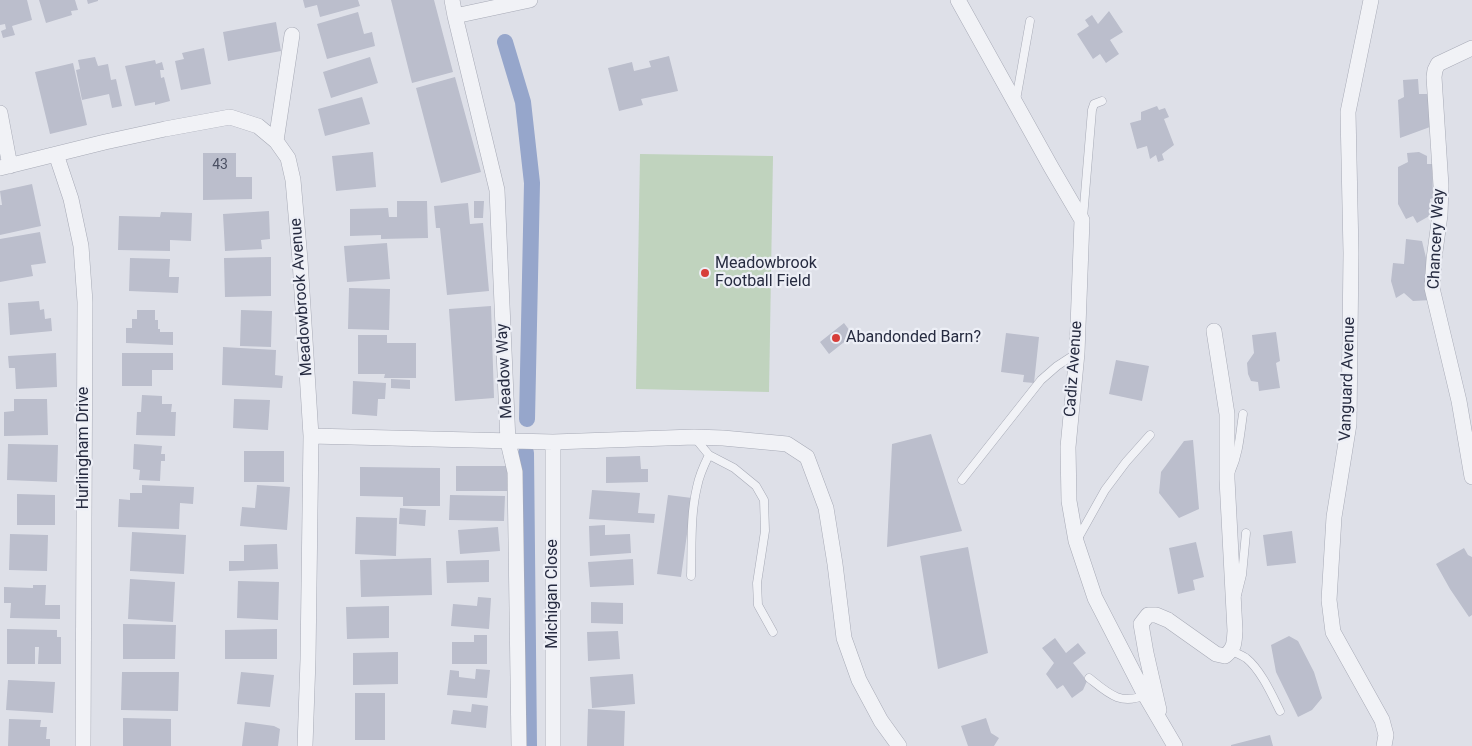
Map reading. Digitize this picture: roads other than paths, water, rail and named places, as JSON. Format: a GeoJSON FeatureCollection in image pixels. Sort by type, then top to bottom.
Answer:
{"type":"FeatureCollection","features":[{"type":"Feature","properties":{"kind":"street","name":"Meadow Way"},"geometry":{"type":"LineString","coordinates":[[452,0],[497,190],[508,442],[515,472],[519,746]]}},
{"type":"Feature","properties":{"kind":"street"},"geometry":{"type":"LineString","coordinates":[[455,16],[530,0]]}},
{"type":"Feature","properties":{"kind":"street"},"geometry":{"type":"LineString","coordinates":[[958,0],[1050,167],[1082,220]]}},
{"type":"Feature","properties":{"kind":"street","name":"Vanguard Avenue"},"geometry":{"type":"LineString","coordinates":[[1371,0],[1348,112],[1351,253],[1349,424],[1334,517],[1328,600],[1333,632],[1382,720],[1386,735],[1384,746]]}},
{"type":"Feature","properties":{"kind":"street"},"geometry":{"type":"LineString","coordinates":[[276,141],[292,35]]}},
{"type":"Feature","properties":{"kind":"street","name":"Chancery Way"},"geometry":{"type":"LineString","coordinates":[[1472,48],[1438,64],[1435,70],[1441,186],[1440,215],[1432,288],[1459,401],[1472,477]]}},
{"type":"Feature","properties":{"kind":"street"},"geometry":{"type":"LineString","coordinates":[[0,113],[5,167]]}},
{"type":"Feature","properties":{"kind":"street","name":"Meadowbrook Avenue"},"geometry":{"type":"LineString","coordinates":[[5,167],[165,129],[230,117],[258,126],[276,141],[288,158],[293,180],[300,260],[311,436],[305,746]]}},
{"type":"Feature","properties":{"kind":"street","name":"Hurlingham Drive"},"geometry":{"type":"LineString","coordinates":[[56,154],[71,199],[81,246],[85,302],[83,746]]}},
{"type":"Feature","properties":{"kind":"street","name":"Cadiz Avenue"},"geometry":{"type":"LineString","coordinates":[[1082,220],[1077,353],[1068,447],[1069,501],[1076,541],[1095,598],[1145,695],[1175,746]]}},
{"type":"Feature","properties":{"kind":"street"},"geometry":{"type":"LineString","coordinates":[[1162,722],[1146,653],[1142,624],[1148,615],[1156,615],[1168,620],[1216,654],[1225,656],[1232,651],[1234,644],[1235,631],[1227,479],[1227,414],[1214,331]]}},
{"type":"Feature","properties":{"kind":"street"},"geometry":{"type":"LineString","coordinates":[[311,436],[508,442],[694,437],[787,444],[807,457],[826,508],[844,638],[859,680],[881,721],[899,746]]}},
{"type":"Feature","properties":{"kind":"street","name":"Michigan Close"},"geometry":{"type":"LineString","coordinates":[[553,442],[553,746]]}},
{"type":"Feature","properties":{"kind":"lane"},"geometry":{"type":"LineString","coordinates":[[1016,104],[1030,21]]}},
{"type":"Feature","properties":{"kind":"lane"},"geometry":{"type":"LineString","coordinates":[[1082,220],[1092,110],[1094,104],[1102,101]]}},
{"type":"Feature","properties":{"kind":"lane"},"geometry":{"type":"LineString","coordinates":[[962,480],[1041,380],[1057,366],[1077,353]]}},
{"type":"Feature","properties":{"kind":"lane"},"geometry":{"type":"LineString","coordinates":[[1227,479],[1236,460],[1243,414]]}},
{"type":"Feature","properties":{"kind":"lane"},"geometry":{"type":"LineString","coordinates":[[1076,541],[1106,490],[1126,462],[1150,435]]}},
{"type":"Feature","properties":{"kind":"lane"},"geometry":{"type":"LineString","coordinates":[[694,437],[709,455],[734,468],[756,486],[764,500],[765,531],[757,582],[758,605],[773,632]]}},
{"type":"Feature","properties":{"kind":"lane"},"geometry":{"type":"LineString","coordinates":[[691,576],[696,488],[709,455]]}},
{"type":"Feature","properties":{"kind":"lane"},"geometry":{"type":"LineString","coordinates":[[1233,606],[1241,585],[1246,534]]}},
{"type":"Feature","properties":{"kind":"lane"},"geometry":{"type":"LineString","coordinates":[[1232,651],[1246,658],[1254,667],[1280,711]]}},
{"type":"Feature","properties":{"kind":"lane"},"geometry":{"type":"LineString","coordinates":[[1089,678],[1109,693],[1123,699],[1134,700],[1145,695]]}},
{"type":"Feature","properties":{"kind":"waterway"},"geometry":{"type":"LineString","coordinates":[[505,42],[523,102],[532,183],[527,419]]}},
{"type":"Feature","properties":{"kind":"waterway"},"geometry":{"type":"LineString","coordinates":[[526,453],[529,746]]}},
{"type":"Feature","properties":{"kind":"place","name":"Meadowbrook Football Field"},"geometry":{"type":"Point","coordinates":[705,273]}},
{"type":"Feature","properties":{"kind":"place","name":"Abandonded Barn?"},"geometry":{"type":"Point","coordinates":[836,338]}}]}
